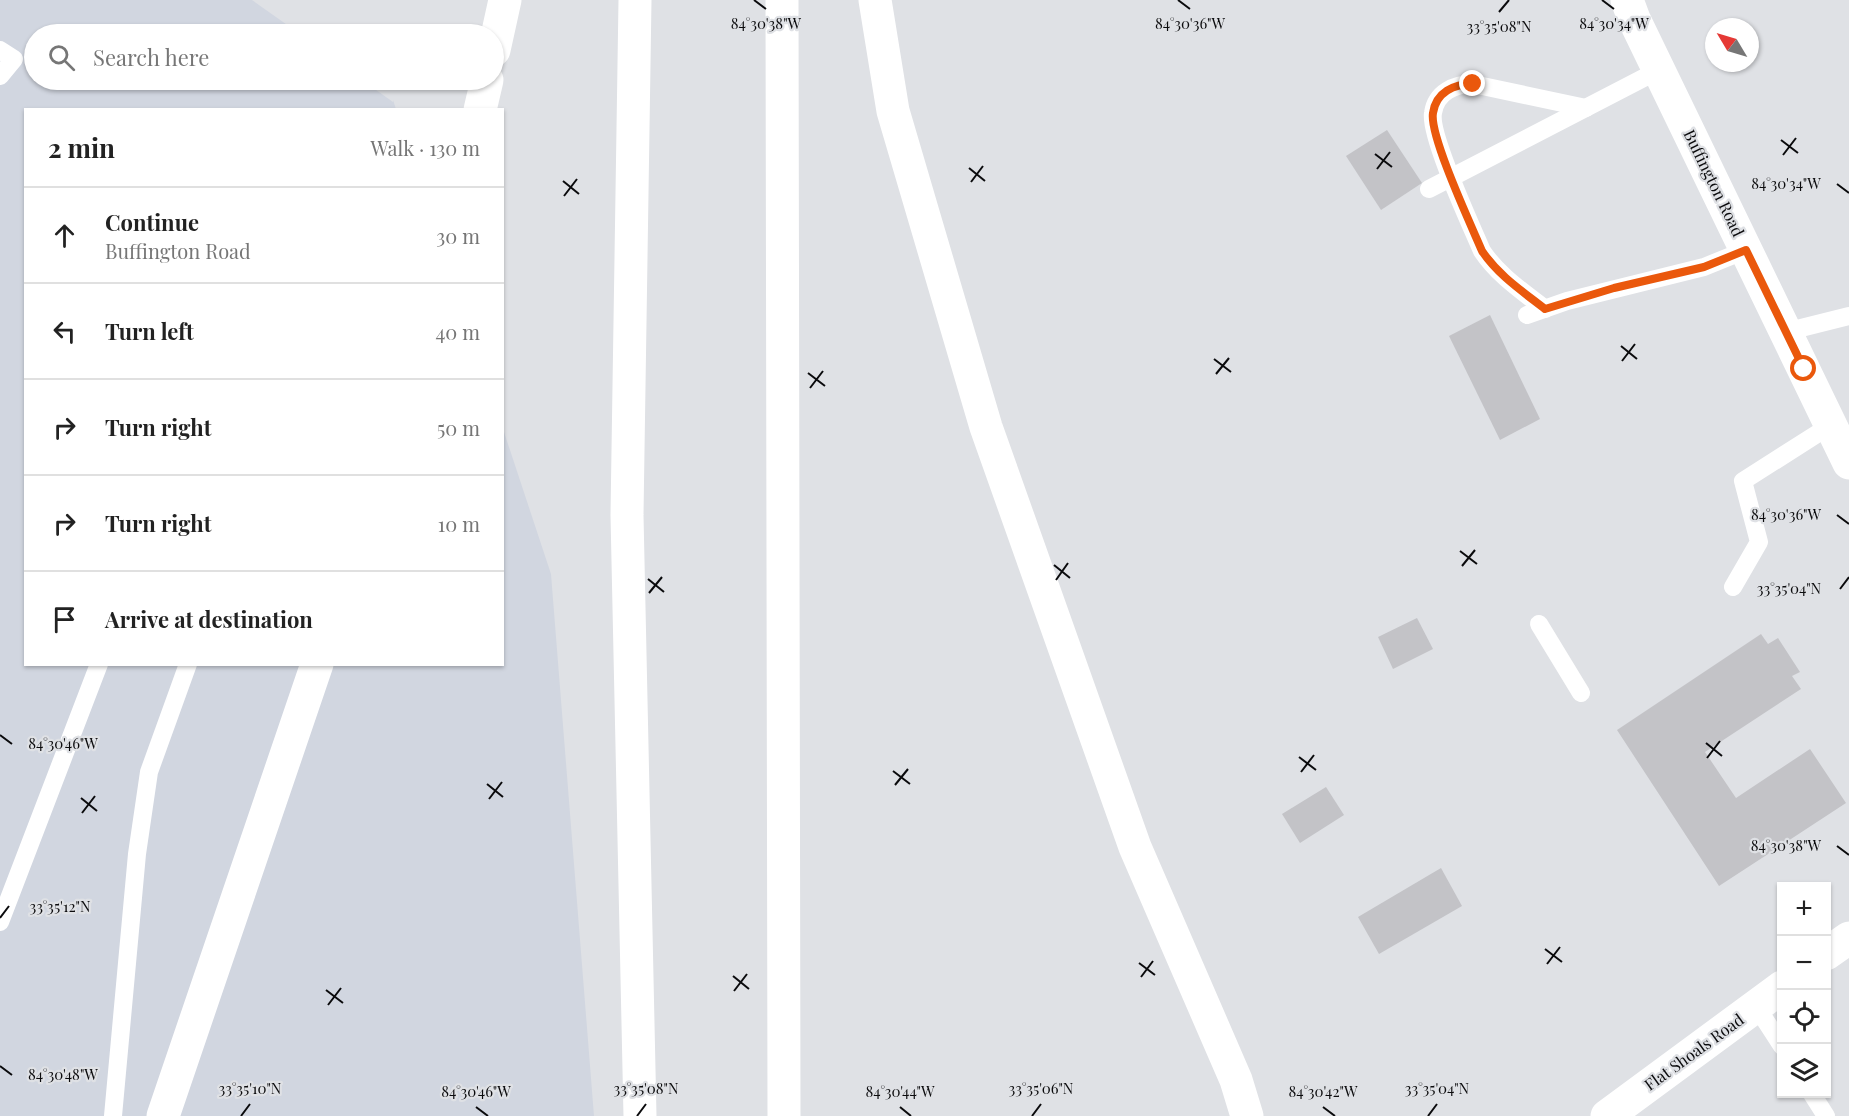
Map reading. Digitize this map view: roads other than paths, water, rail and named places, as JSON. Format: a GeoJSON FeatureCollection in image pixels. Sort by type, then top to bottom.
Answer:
{"type":"FeatureCollection","features":[{"type":"Feature","properties":{"kind":"main road"},"geometry":{"type":"LineString","coordinates":[[500,24],[505,0]]}},
{"type":"Feature","properties":{"kind":"main road"},"geometry":{"type":"LineString","coordinates":[[636,0],[627,515],[640,1116]]}},
{"type":"Feature","properties":{"kind":"main road"},"geometry":{"type":"LineString","coordinates":[[782,0],[784,1116]]}},
{"type":"Feature","properties":{"kind":"main road"},"geometry":{"type":"LineString","coordinates":[[875,0],[893,111],[986,426],[1135,847],[1236,1080],[1247,1116]]}},
{"type":"Feature","properties":{"kind":"main road","name":"Buffington Road"},"geometry":{"type":"LineString","coordinates":[[1627,0],[1849,463]]}},
{"type":"Feature","properties":{"kind":"main road"},"geometry":{"type":"LineString","coordinates":[[480,108],[485,90]]}},
{"type":"Feature","properties":{"kind":"main road"},"geometry":{"type":"LineString","coordinates":[[163,1116],[316,666]]}},
{"type":"Feature","properties":{"kind":"main road"},"geometry":{"type":"LineString","coordinates":[[1831,951],[1849,938]]}},
{"type":"Feature","properties":{"kind":"main road","name":"Flat Shoals Road"},"geometry":{"type":"LineString","coordinates":[[1607,1116],[1769,997]]}},
{"type":"Feature","properties":{"kind":"lane"},"geometry":{"type":"LineString","coordinates":[[496,24],[505,0]]}},
{"type":"Feature","properties":{"kind":"lane"},"geometry":{"type":"LineString","coordinates":[[0,50],[14,59],[0,76]]}},
{"type":"Feature","properties":{"kind":"lane"},"geometry":{"type":"LineString","coordinates":[[1429,189],[1659,70]]}},
{"type":"Feature","properties":{"kind":"lane"},"geometry":{"type":"LineString","coordinates":[[1545,309],[1490,263],[1482,251],[1434,128],[1432,114],[1442,94],[1451,87],[1462,84],[1473,84],[1586,108]]}},
{"type":"Feature","properties":{"kind":"lane"},"geometry":{"type":"LineString","coordinates":[[469,108],[475,90]]}},
{"type":"Feature","properties":{"kind":"lane"},"geometry":{"type":"LineString","coordinates":[[1527,315],[1614,288],[1704,267],[1746,250]]}},
{"type":"Feature","properties":{"kind":"lane"},"geometry":{"type":"LineString","coordinates":[[1785,332],[1849,316]]}},
{"type":"Feature","properties":{"kind":"lane"},"geometry":{"type":"LineString","coordinates":[[1733,587],[1759,542],[1743,481],[1831,425]]}},
{"type":"Feature","properties":{"kind":"lane"},"geometry":{"type":"LineString","coordinates":[[1539,624],[1581,693]]}},
{"type":"Feature","properties":{"kind":"lane"},"geometry":{"type":"LineString","coordinates":[[0,922],[98,666]]}},
{"type":"Feature","properties":{"kind":"lane"},"geometry":{"type":"LineString","coordinates":[[113,1116],[137,854],[148,772],[187,666]]}},
{"type":"Feature","properties":{"kind":"lane"},"geometry":{"type":"LineString","coordinates":[[1769,997],[1781,1044]]}},
{"type":"Feature","properties":{"kind":"lane"},"geometry":{"type":"LineString","coordinates":[[1815,1098],[1826,1116]]}}]}
